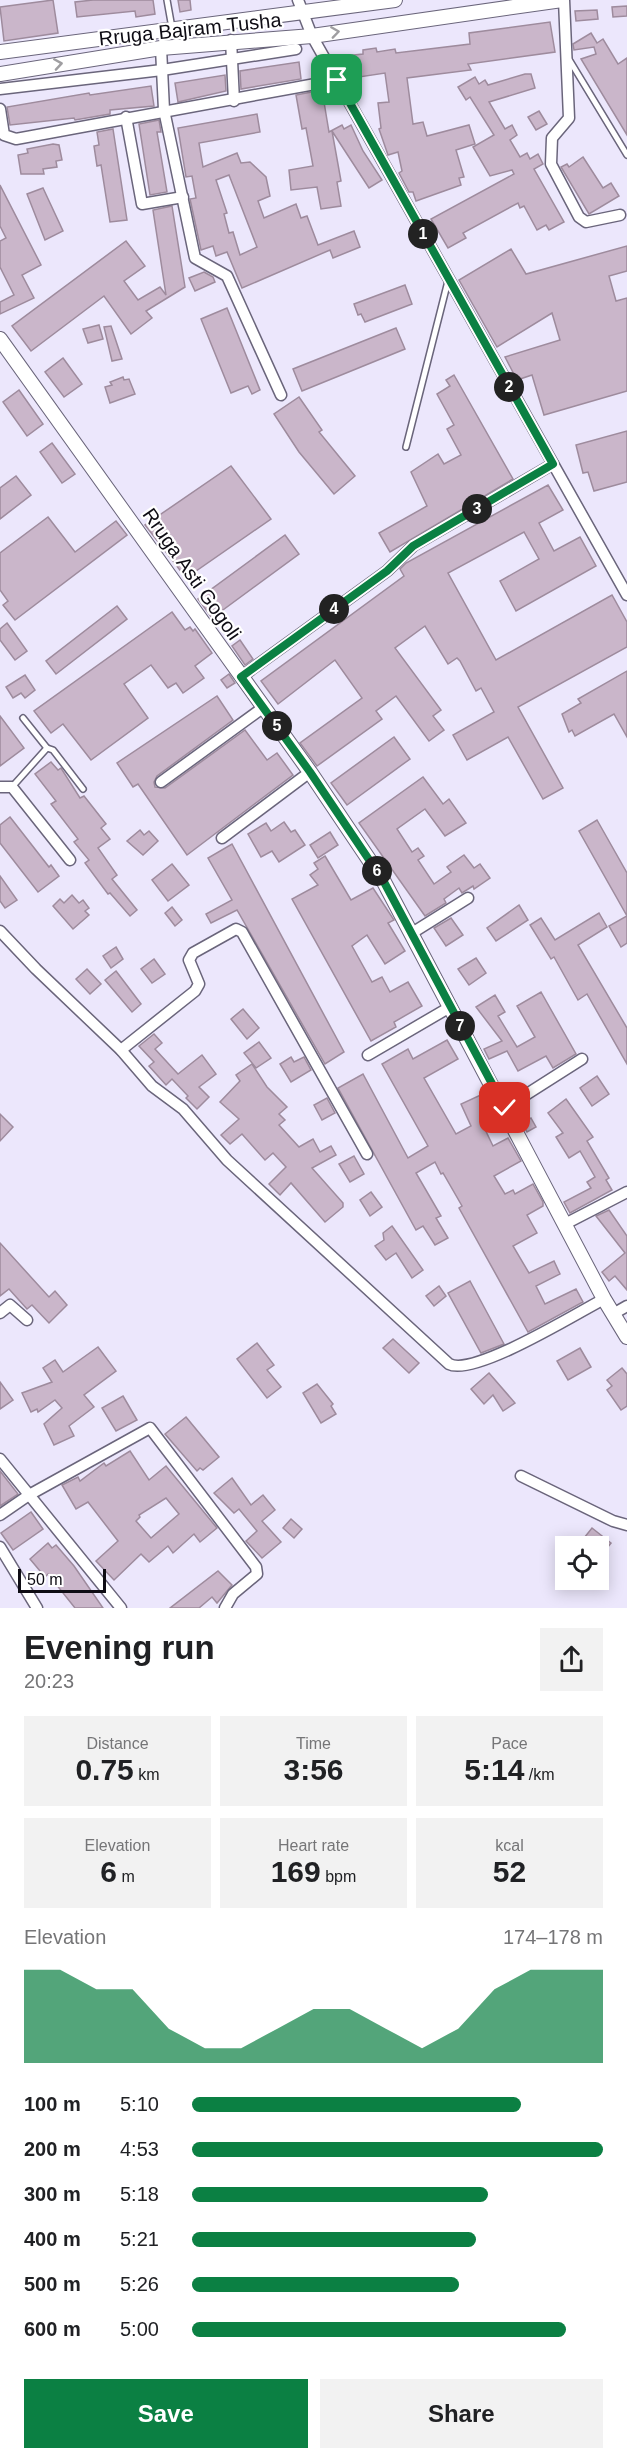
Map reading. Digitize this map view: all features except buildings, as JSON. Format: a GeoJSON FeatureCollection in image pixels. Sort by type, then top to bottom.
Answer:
{"type":"FeatureCollection","features":[{"type":"Feature","properties":{"kind":"street"},"geometry":{"type":"LineString","coordinates":[[298,0],[312,36],[627,595]]}},
{"type":"Feature","properties":{"kind":"street","name":"Rruga Bajram Tusha"},"geometry":{"type":"LineString","coordinates":[[0,49],[303,14],[357,3],[395,0]]}},
{"type":"Feature","properties":{"kind":"street","name":"Rruga Bajram Tusha"},"geometry":{"type":"LineString","coordinates":[[0,74],[161,48],[231,40],[312,36],[563,0]]}},
{"type":"Feature","properties":{"kind":"street"},"geometry":{"type":"LineString","coordinates":[[563,0],[565,41],[569,60],[567,81],[569,118],[552,138],[551,166],[579,218],[586,222],[620,215]]}},
{"type":"Feature","properties":{"kind":"street"},"geometry":{"type":"LineString","coordinates":[[231,40],[234,101]]}},
{"type":"Feature","properties":{"kind":"street"},"geometry":{"type":"LineString","coordinates":[[161,48],[164,110],[195,258],[227,276],[280,395]]}},
{"type":"Feature","properties":{"kind":"street"},"geometry":{"type":"LineString","coordinates":[[0,89],[162,70],[296,49]]}},
{"type":"Feature","properties":{"kind":"street"},"geometry":{"type":"LineString","coordinates":[[0,109],[1,128],[9,139],[164,110],[234,101],[337,80]]}},
{"type":"Feature","properties":{"kind":"street"},"geometry":{"type":"LineString","coordinates":[[126,117],[142,204],[183,197]]}},
{"type":"Feature","properties":{"kind":"street","name":"Rruga Asti Gogoli"},"geometry":{"type":"LineString","coordinates":[[0,339],[310,772],[384,882],[604,1299],[627,1337]]}},
{"type":"Feature","properties":{"kind":"street"},"geometry":{"type":"LineString","coordinates":[[241,677],[387,571],[413,546],[553,464]]}},
{"type":"Feature","properties":{"kind":"street"},"geometry":{"type":"LineString","coordinates":[[161,782],[264,707]]}},
{"type":"Feature","properties":{"kind":"street"},"geometry":{"type":"LineString","coordinates":[[222,838],[310,772]]}},
{"type":"Feature","properties":{"kind":"street"},"geometry":{"type":"LineString","coordinates":[[6,787],[70,860]]}},
{"type":"Feature","properties":{"kind":"street"},"geometry":{"type":"LineString","coordinates":[[412,933],[468,898]]}},
{"type":"Feature","properties":{"kind":"street"},"geometry":{"type":"LineString","coordinates":[[121,1050],[195,991],[199,984],[189,960],[193,953],[230,931],[239,930],[367,1154]]}},
{"type":"Feature","properties":{"kind":"street"},"geometry":{"type":"LineString","coordinates":[[0,931],[36,969],[121,1050],[143,1077],[183,1109],[228,1160],[455,1368],[466,1367],[495,1357],[604,1299]]}},
{"type":"Feature","properties":{"kind":"street"},"geometry":{"type":"LineString","coordinates":[[368,1055],[450,1007]]}},
{"type":"Feature","properties":{"kind":"street"},"geometry":{"type":"LineString","coordinates":[[505,1108],[582,1059]]}},
{"type":"Feature","properties":{"kind":"street"},"geometry":{"type":"LineString","coordinates":[[565,1224],[627,1192]]}},
{"type":"Feature","properties":{"kind":"street"},"geometry":{"type":"LineString","coordinates":[[0,1313],[10,1305],[27,1320]]}},
{"type":"Feature","properties":{"kind":"street"},"geometry":{"type":"LineString","coordinates":[[613,1314],[627,1306]]}},
{"type":"Feature","properties":{"kind":"street"},"geometry":{"type":"LineString","coordinates":[[0,1515],[29,1495],[150,1428],[256,1567],[257,1574],[232,1594],[225,1608]]}},
{"type":"Feature","properties":{"kind":"street"},"geometry":{"type":"LineString","coordinates":[[0,1460],[121,1608]]}},
{"type":"Feature","properties":{"kind":"street"},"geometry":{"type":"LineString","coordinates":[[521,1476],[614,1521],[627,1524]]}},
{"type":"Feature","properties":{"kind":"street"},"geometry":{"type":"LineString","coordinates":[[0,1547],[37,1608]]}},
{"type":"Feature","properties":{"kind":"lane"},"geometry":{"type":"LineString","coordinates":[[167,0],[173,30]]}},
{"type":"Feature","properties":{"kind":"lane"},"geometry":{"type":"LineString","coordinates":[[569,60],[627,155]]}},
{"type":"Feature","properties":{"kind":"lane"},"geometry":{"type":"LineString","coordinates":[[406,447],[448,279]]}},
{"type":"Feature","properties":{"kind":"lane"},"geometry":{"type":"LineString","coordinates":[[23,718],[46,748],[53,750],[83,789]]}},
{"type":"Feature","properties":{"kind":"lane"},"geometry":{"type":"LineString","coordinates":[[6,787],[46,748]]}},
{"type":"Feature","properties":{"kind":"route"},"geometry":{"type":"LineString","coordinates":[[337,80],[553,464],[413,546],[387,571],[241,677],[310,772],[384,882],[505,1108]]}}]}
